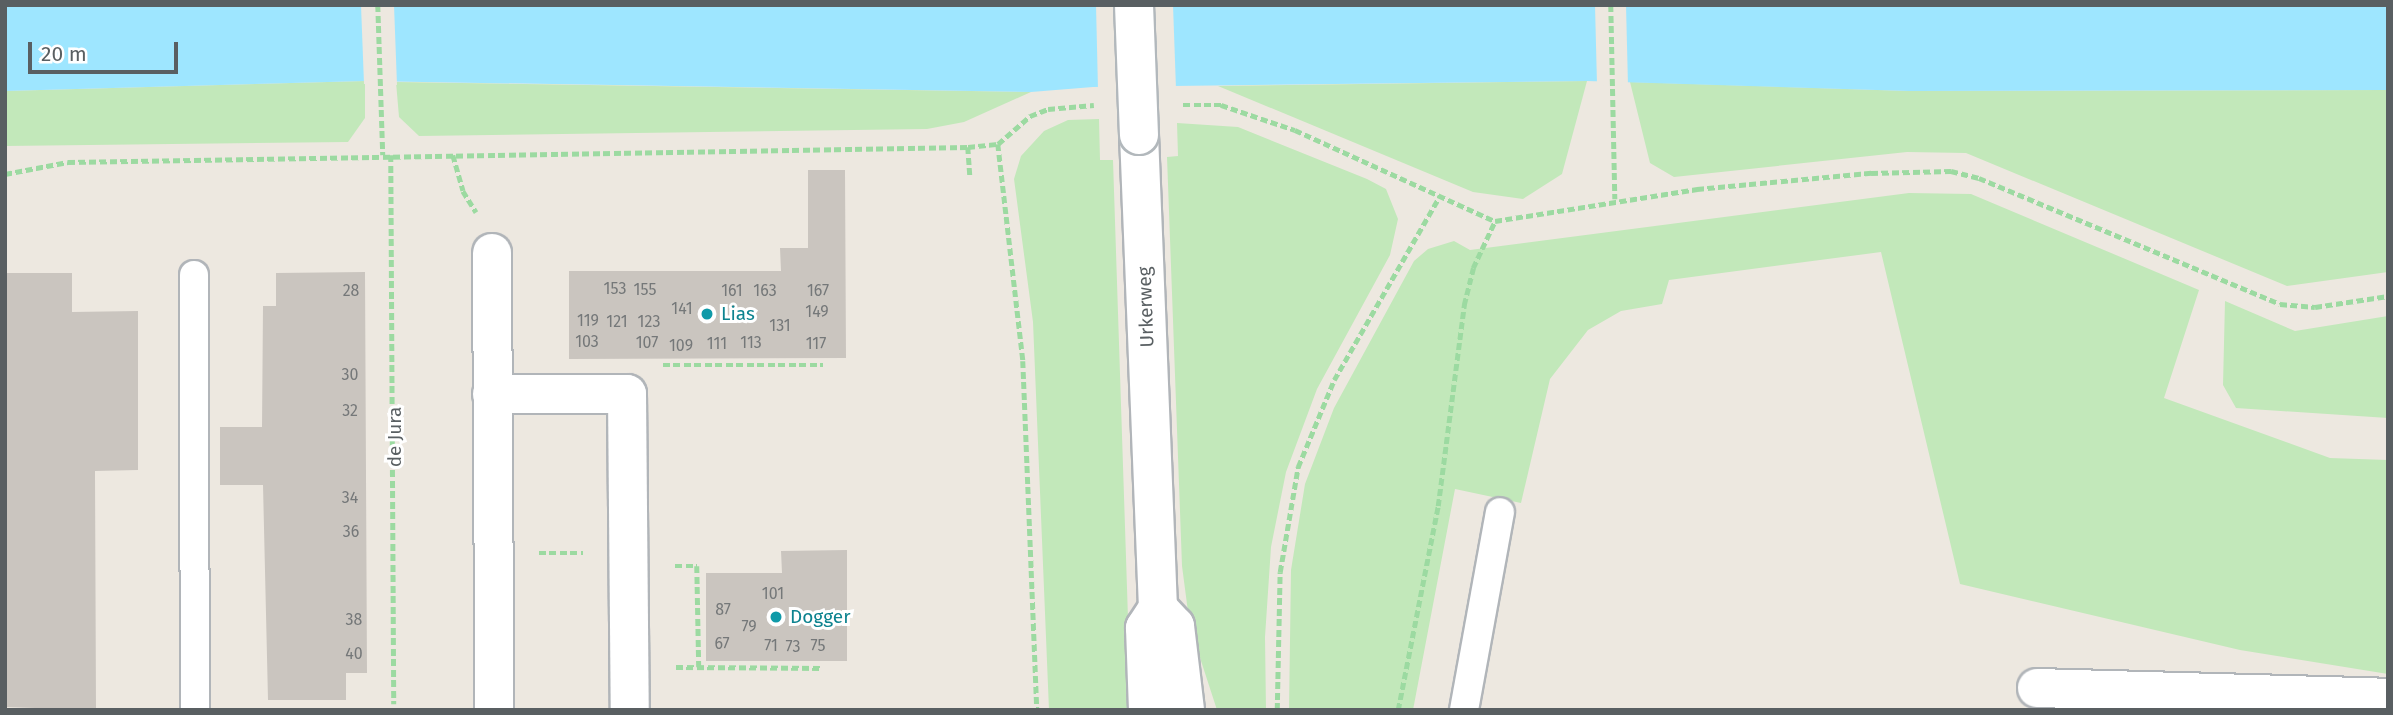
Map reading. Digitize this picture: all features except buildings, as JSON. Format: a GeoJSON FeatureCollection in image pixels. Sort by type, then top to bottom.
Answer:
{"type":"FeatureCollection","features":[{"type":"Feature","properties":{"kind":"street","name":"Urkerweg"},"geometry":{"type":"LineString","coordinates":[[1134,5],[1158,608],[1145,628],[1148,710]]}},
{"type":"Feature","properties":{"kind":"street"},"geometry":{"type":"LineString","coordinates":[[492,253],[494,710]]}},
{"type":"Feature","properties":{"kind":"street"},"geometry":{"type":"LineString","coordinates":[[492,394],[627,394],[630,710]]}},
{"type":"Feature","properties":{"kind":"street"},"geometry":{"type":"LineString","coordinates":[[1158,608],[1175,626],[1185,710]]}},
{"type":"Feature","properties":{"kind":"street"},"geometry":{"type":"LineString","coordinates":[[2037,688],[2388,698]]}},
{"type":"Feature","properties":{"kind":"lane"},"geometry":{"type":"LineString","coordinates":[[194,275],[195,710]]}},
{"type":"Feature","properties":{"kind":"lane"},"geometry":{"type":"LineString","coordinates":[[1464,710],[1500,512]]}},
{"type":"Feature","properties":{"kind":"path"},"geometry":{"type":"LineString","coordinates":[[378,5],[383,155]]}},
{"type":"Feature","properties":{"kind":"path"},"geometry":{"type":"LineString","coordinates":[[1611,5],[1615,199]]}},
{"type":"Feature","properties":{"kind":"path"},"geometry":{"type":"LineString","coordinates":[[5,174],[68,162],[968,147],[998,144],[1030,116],[1048,109],[1097,105]]}},
{"type":"Feature","properties":{"kind":"path"},"geometry":{"type":"LineString","coordinates":[[1181,106],[1235,109],[1372,163],[1495,221],[1615,199],[1871,173],[1951,171],[1979,178],[2280,304],[2315,307],[2388,296]]}},
{"type":"Feature","properties":{"kind":"path"},"geometry":{"type":"LineString","coordinates":[[998,144],[1023,361],[1037,710]]}},
{"type":"Feature","properties":{"kind":"path"},"geometry":{"type":"LineString","coordinates":[[968,147],[970,177]]}},
{"type":"Feature","properties":{"kind":"path","name":"de Jura"},"geometry":{"type":"LineString","coordinates":[[391,155],[394,704]]}},
{"type":"Feature","properties":{"kind":"path"},"geometry":{"type":"LineString","coordinates":[[453,155],[454,168]]}},
{"type":"Feature","properties":{"kind":"path"},"geometry":{"type":"LineString","coordinates":[[1277,710],[1276,639],[1284,537],[1305,445],[1334,380],[1440,196]]}},
{"type":"Feature","properties":{"kind":"path"},"geometry":{"type":"LineString","coordinates":[[1398,710],[1437,506],[1464,305],[1474,268],[1495,221]]}},
{"type":"Feature","properties":{"kind":"path"},"geometry":{"type":"LineString","coordinates":[[658,365],[823,365]]}},
{"type":"Feature","properties":{"kind":"path"},"geometry":{"type":"LineString","coordinates":[[530,553],[594,553]]}},
{"type":"Feature","properties":{"kind":"path"},"geometry":{"type":"LineString","coordinates":[[663,566],[706,566]]}},
{"type":"Feature","properties":{"kind":"path"},"geometry":{"type":"LineString","coordinates":[[697,566],[699,667]]}},
{"type":"Feature","properties":{"kind":"path"},"geometry":{"type":"LineString","coordinates":[[664,667],[822,668]]}},
{"type":"Feature","properties":{"kind":"green space"},"geometry":{"type":"Polygon","coordinates":[[[365,81],[365,118],[348,142],[5,146],[5,91],[365,81]]]}},
{"type":"Feature","properties":{"kind":"green space"},"geometry":{"type":"Polygon","coordinates":[[[1587,81],[1562,174],[1523,199],[1473,192],[1218,86],[1587,81]]]}},
{"type":"Feature","properties":{"kind":"green space"},"geometry":{"type":"Polygon","coordinates":[[[396,82],[1031,92],[964,122],[927,129],[419,136],[399,117],[396,82]]]}},
{"type":"Feature","properties":{"kind":"green space"},"geometry":{"type":"Polygon","coordinates":[[[1630,82],[1909,91],[2388,90],[2388,272],[2287,286],[1966,153],[1907,152],[1674,177],[1650,163],[1630,82]]]}},
{"type":"Feature","properties":{"kind":"green space"},"geometry":{"type":"Polygon","coordinates":[[[1099,119],[1100,160],[1113,160],[1131,710],[1049,710],[1033,322],[1014,179],[1021,156],[1044,131],[1068,120],[1099,119]]]}},
{"type":"Feature","properties":{"kind":"green space"},"geometry":{"type":"Polygon","coordinates":[[[1177,123],[1238,127],[1367,179],[1386,189],[1398,219],[1390,255],[1317,389],[1286,472],[1271,547],[1265,637],[1266,710],[1217,710],[1190,627],[1182,566],[1167,157],[1178,156],[1177,123]]]}},
{"type":"Feature","properties":{"kind":"green space"},"geometry":{"type":"Polygon","coordinates":[[[1909,193],[1971,194],[2199,290],[2164,398],[2330,458],[2388,460],[2388,674],[2240,650],[1960,584],[1881,252],[1669,280],[1662,304],[1621,311],[1588,330],[1550,379],[1521,503],[1455,489],[1413,710],[1289,710],[1291,570],[1305,484],[1334,408],[1414,261],[1428,249],[1454,241],[1470,250],[1909,193]]]}},
{"type":"Feature","properties":{"kind":"green space"},"geometry":{"type":"Polygon","coordinates":[[[2225,301],[2295,331],[2388,316],[2388,418],[2236,408],[2223,385],[2225,301]]]}},
{"type":"Feature","properties":{"kind":"water"},"geometry":{"type":"Polygon","coordinates":[[[5,5],[2388,5],[2388,90],[1909,91],[1587,81],[1093,87],[1031,92],[365,81],[5,91],[5,5]]]}},
{"type":"Feature","properties":{"kind":"pier"},"geometry":{"type":"Polygon","coordinates":[[[361,5],[394,5],[397,85],[364,84],[361,5]]]}},
{"type":"Feature","properties":{"kind":"pier"},"geometry":{"type":"Polygon","coordinates":[[[1096,5],[1173,5],[1176,89],[1098,90],[1096,5]]]}},
{"type":"Feature","properties":{"kind":"pier"},"geometry":{"type":"Polygon","coordinates":[[[1595,5],[1626,5],[1628,86],[1597,85],[1595,5]]]}},
{"type":"Feature","properties":{"kind":"place","name":"Lias"},"geometry":{"type":"Point","coordinates":[707,314]}},
{"type":"Feature","properties":{"kind":"place","name":"Dogger"},"geometry":{"type":"Point","coordinates":[776,617]}}]}
